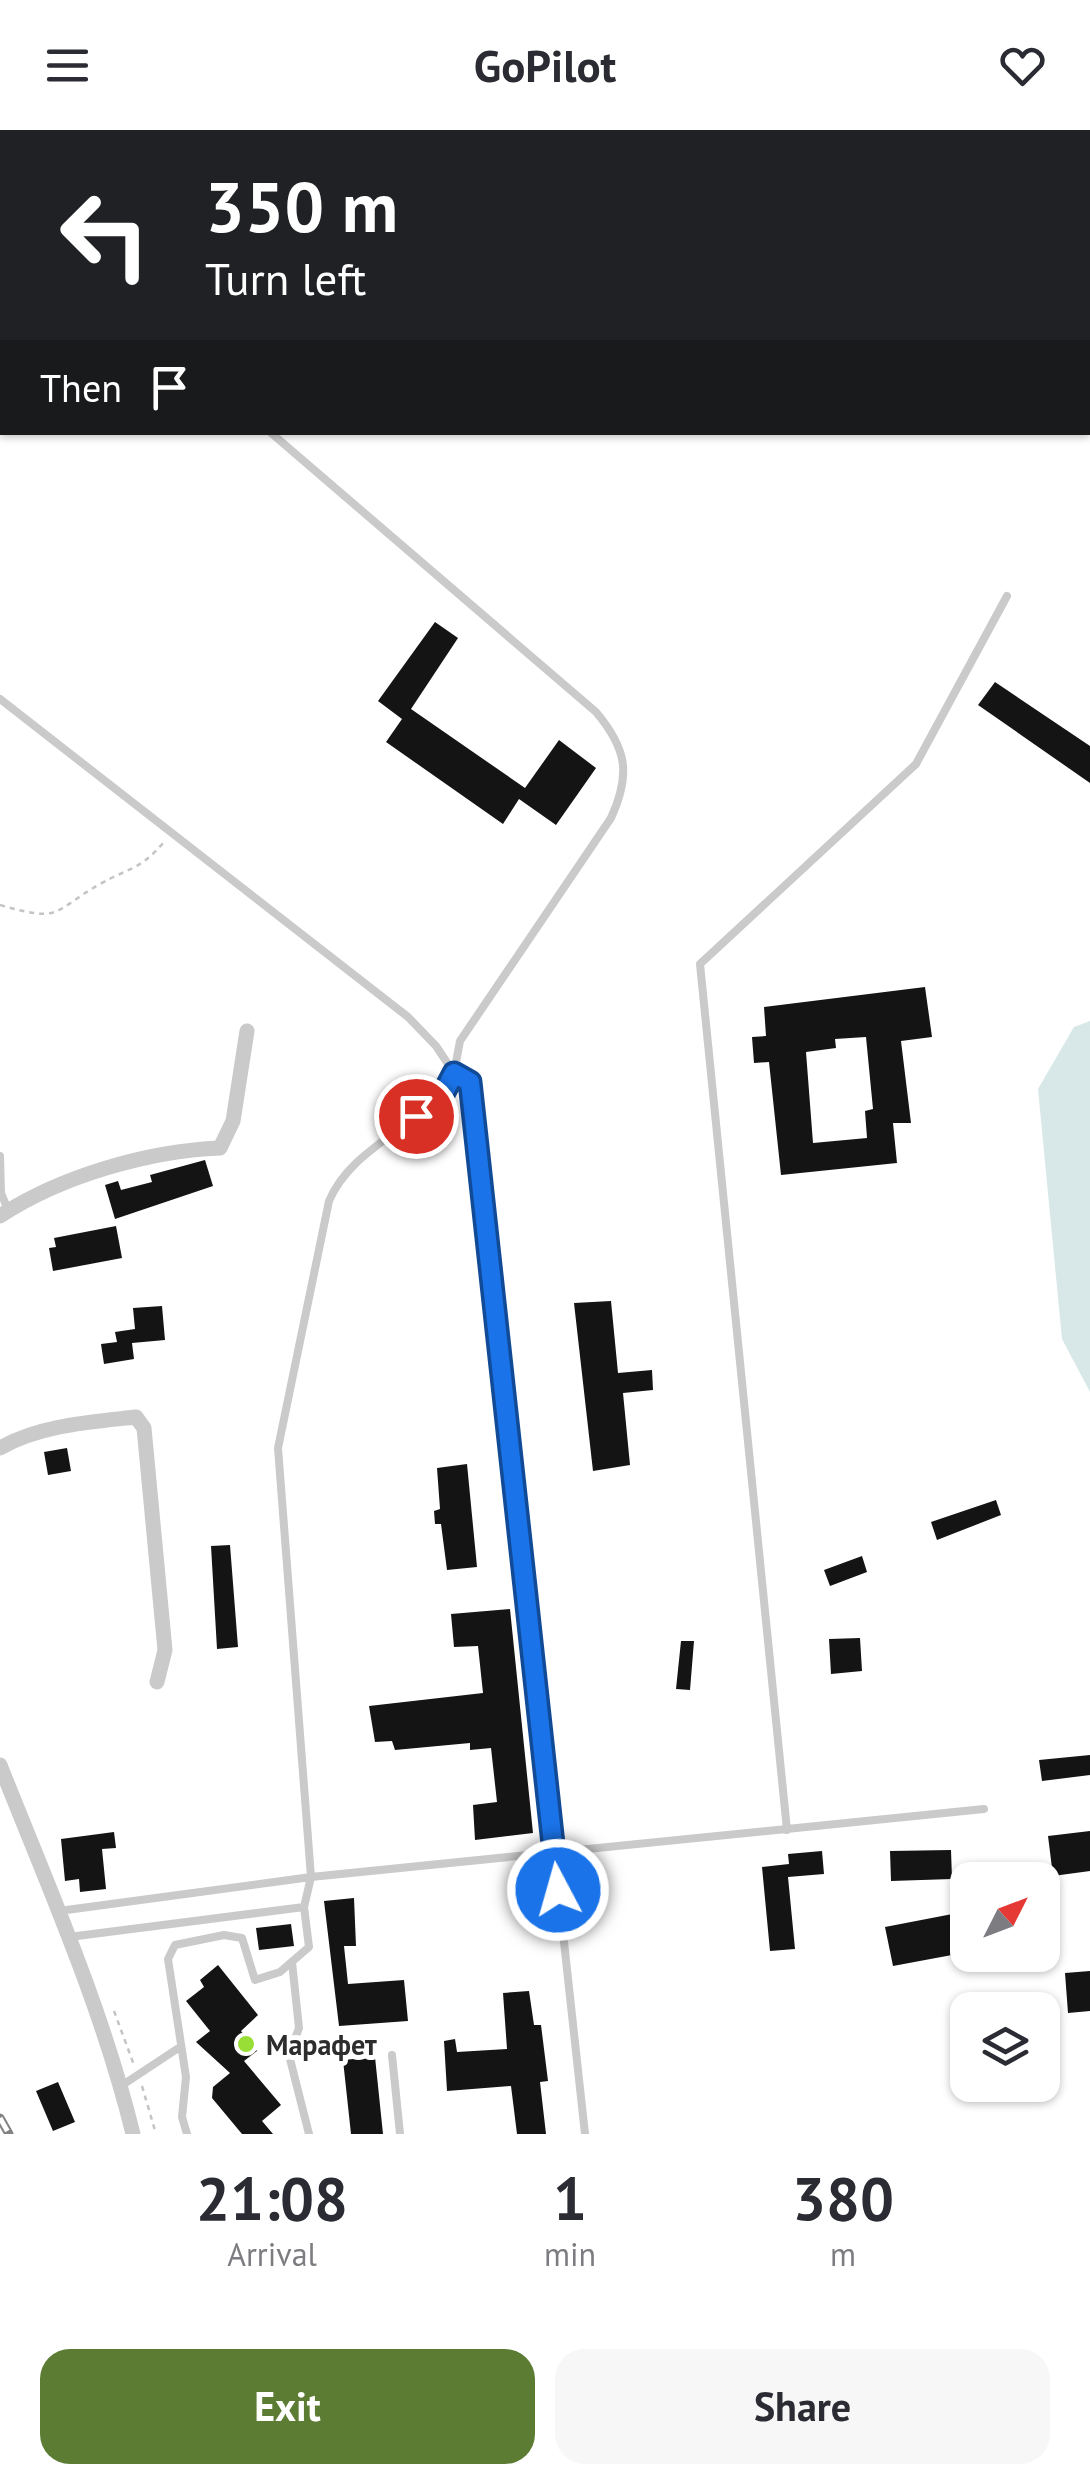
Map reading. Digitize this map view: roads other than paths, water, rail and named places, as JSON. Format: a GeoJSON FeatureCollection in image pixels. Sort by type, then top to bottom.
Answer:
{"type":"FeatureCollection","features":[{"type":"Feature","properties":{"kind":"street"},"geometry":{"type":"LineString","coordinates":[[4,1213],[80,1178],[194,1149],[220,1148],[234,1121],[247,1031]]}},
{"type":"Feature","properties":{"kind":"street"},"geometry":{"type":"LineString","coordinates":[[0,1448],[35,1433],[86,1422],[136,1418],[144,1428],[165,1650],[157,1682]]}},
{"type":"Feature","properties":{"kind":"street"},"geometry":{"type":"LineString","coordinates":[[0,1766],[69,1937],[121,2086],[133,2134]]}},
{"type":"Feature","properties":{"kind":"lane"},"geometry":{"type":"LineString","coordinates":[[187,2134],[182,2117],[186,2077],[168,1959],[175,1945],[224,1935],[242,1938],[255,1980],[292,1962],[309,1947],[304,1906],[312,1877],[278,1448],[329,1201],[339,1178],[442,1096],[454,1073],[460,1041],[611,818],[626,785],[617,737],[596,712],[273,435]]}},
{"type":"Feature","properties":{"kind":"lane"},"geometry":{"type":"LineString","coordinates":[[787,1830],[700,964],[916,764],[1007,596]]}},
{"type":"Feature","properties":{"kind":"lane"},"geometry":{"type":"LineString","coordinates":[[0,699],[408,1017],[436,1046],[454,1073],[470,1082],[585,2134]]}},
{"type":"Feature","properties":{"kind":"lane"},"geometry":{"type":"LineString","coordinates":[[0,1156],[4,1213]]}},
{"type":"Feature","properties":{"kind":"lane"},"geometry":{"type":"LineString","coordinates":[[58,1911],[312,1877],[984,1809]]}},
{"type":"Feature","properties":{"kind":"lane"},"geometry":{"type":"LineString","coordinates":[[69,1937],[304,1906]]}},
{"type":"Feature","properties":{"kind":"lane"},"geometry":{"type":"LineString","coordinates":[[292,1962],[299,2028],[289,2054],[309,2134]]}},
{"type":"Feature","properties":{"kind":"lane"},"geometry":{"type":"LineString","coordinates":[[121,2086],[180,2048]]}},
{"type":"Feature","properties":{"kind":"lane"},"geometry":{"type":"LineString","coordinates":[[392,2055],[400,2134]]}},
{"type":"Feature","properties":{"kind":"railway"},"geometry":{"type":"LineString","coordinates":[[0,2118],[9,2134]]}},
{"type":"Feature","properties":{"kind":"place","name":"Марафет"},"geometry":{"type":"Point","coordinates":[246,2044]}}]}
